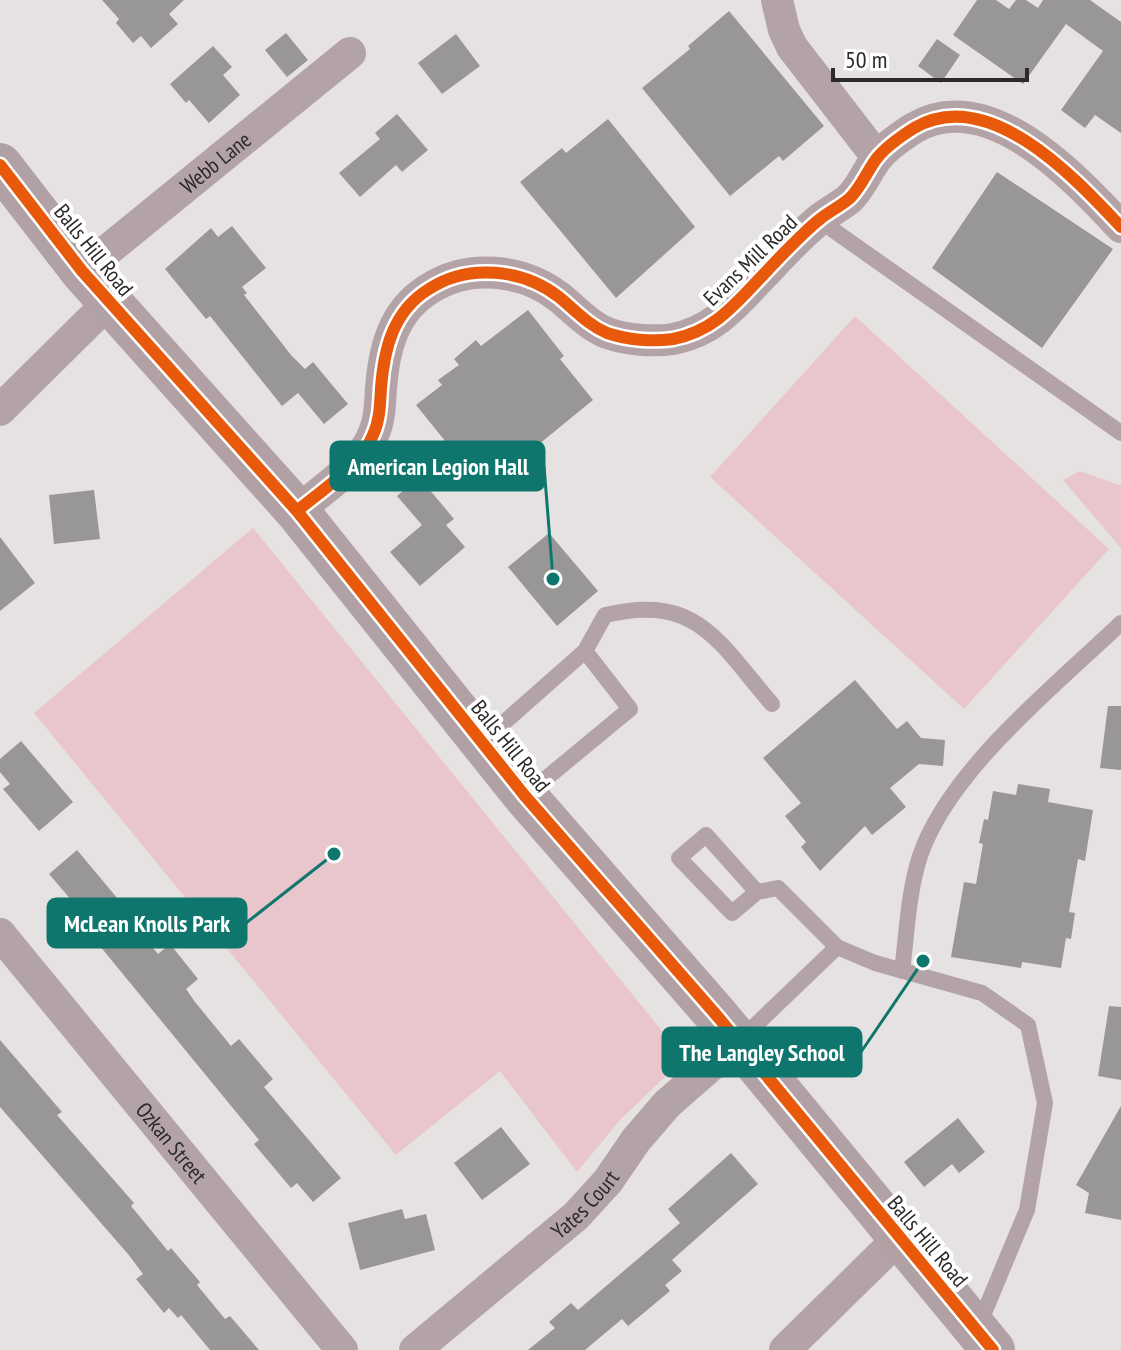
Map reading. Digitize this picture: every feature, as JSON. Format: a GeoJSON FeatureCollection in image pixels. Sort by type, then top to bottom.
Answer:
{"type":"FeatureCollection","features":[{"type":"Feature","properties":{"kind":"street"},"geometry":{"type":"LineString","coordinates":[[777,0],[784,30],[792,47],[877,157]]}},
{"type":"Feature","properties":{"kind":"street","name":"Webb Lane"},"geometry":{"type":"LineString","coordinates":[[0,410],[96,287],[350,53]]}},
{"type":"Feature","properties":{"kind":"street","name":"Evans Mill Road"},"geometry":{"type":"LineString","coordinates":[[297,511],[359,458],[373,438],[379,417],[386,345],[409,305],[428,289],[463,275],[505,273],[533,282],[608,333],[634,339],[671,339],[697,332],[721,319],[819,220],[849,199],[865,180],[877,157],[914,128],[937,118],[959,116],[983,119],[1017,136],[1062,168],[1121,227]]}},
{"type":"Feature","properties":{"kind":"street","name":"Balls Hill Road"},"geometry":{"type":"LineString","coordinates":[[0,165],[96,287],[297,511],[525,796],[738,1042],[985,1340]]}},
{"type":"Feature","properties":{"kind":"street","name":"Ozkan Street"},"geometry":{"type":"LineString","coordinates":[[0,934],[342,1350]]}},
{"type":"Feature","properties":{"kind":"street","name":"Yates Court"},"geometry":{"type":"LineString","coordinates":[[415,1350],[576,1216],[608,1181],[636,1140],[667,1104],[738,1042]]}},
{"type":"Feature","properties":{"kind":"street"},"geometry":{"type":"LineString","coordinates":[[785,1350],[899,1238]]}},
{"type":"Feature","properties":{"kind":"lane"},"geometry":{"type":"LineString","coordinates":[[819,220],[1121,433]]}},
{"type":"Feature","properties":{"kind":"lane"},"geometry":{"type":"LineString","coordinates":[[482,742],[585,651],[605,615],[631,609],[668,610],[705,627],[772,704]]}},
{"type":"Feature","properties":{"kind":"lane"},"geometry":{"type":"LineString","coordinates":[[902,971],[912,890],[920,856],[932,830],[976,763],[1121,623]]}},
{"type":"Feature","properties":{"kind":"lane"},"geometry":{"type":"LineString","coordinates":[[525,796],[630,709],[585,651]]}},
{"type":"Feature","properties":{"kind":"lane"},"geometry":{"type":"LineString","coordinates":[[757,892],[706,835],[679,858],[732,913],[757,892],[778,888],[837,947],[875,963],[982,993],[1028,1025],[1045,1103],[1027,1210],[985,1340]]}},
{"type":"Feature","properties":{"kind":"lane"},"geometry":{"type":"LineString","coordinates":[[738,1042],[837,947]]}},
{"type":"Feature","properties":{"kind":"shaded area"},"geometry":{"type":"Polygon","coordinates":[[[855,316],[1109,549],[964,709],[710,477],[855,316]]]}},
{"type":"Feature","properties":{"kind":"shaded area"},"geometry":{"type":"Polygon","coordinates":[[[1080,471],[1121,486],[1121,548],[1063,480],[1080,471]]]}},
{"type":"Feature","properties":{"kind":"shaded area"},"geometry":{"type":"Polygon","coordinates":[[[253,528],[673,1048],[674,1061],[669,1073],[620,1120],[577,1172],[500,1071],[396,1155],[34,713],[253,528]]]}},
{"type":"Feature","properties":{"kind":"building"},"geometry":{"type":"Polygon","coordinates":[[[102,0],[184,0],[169,14],[178,24],[151,48],[141,36],[133,43],[116,23],[119,19],[102,0]]]}},
{"type":"Feature","properties":{"kind":"building"},"geometry":{"type":"Polygon","coordinates":[[[977,0],[996,0],[1009,9],[1016,0],[1026,0],[1038,8],[1043,0],[1090,0],[1121,22],[1121,133],[1095,115],[1085,128],[1061,110],[1103,51],[1066,24],[1023,84],[953,35],[977,0]]]}},
{"type":"Feature","properties":{"kind":"building"},"geometry":{"type":"Polygon","coordinates":[[[729,11],[824,126],[783,161],[779,156],[730,196],[642,88],[690,49],[688,46],[729,11]]]}},
{"type":"Feature","properties":{"kind":"building"},"geometry":{"type":"Polygon","coordinates":[[[286,33],[308,60],[287,77],[265,50],[286,33]]]}},
{"type":"Feature","properties":{"kind":"building"},"geometry":{"type":"Polygon","coordinates":[[[456,34],[480,66],[442,94],[418,63],[456,34]]]}},
{"type":"Feature","properties":{"kind":"building"},"geometry":{"type":"Polygon","coordinates":[[[937,39],[960,55],[941,83],[918,66],[937,39]]]}},
{"type":"Feature","properties":{"kind":"building"},"geometry":{"type":"Polygon","coordinates":[[[213,46],[232,67],[223,75],[240,95],[209,123],[170,84],[213,46]]]}},
{"type":"Feature","properties":{"kind":"building"},"geometry":{"type":"Polygon","coordinates":[[[397,114],[428,150],[402,172],[396,165],[360,197],[339,173],[380,139],[375,133],[397,114]]]}},
{"type":"Feature","properties":{"kind":"building"},"geometry":{"type":"Polygon","coordinates":[[[608,119],[695,227],[616,298],[520,182],[562,148],[566,153],[608,119]]]}},
{"type":"Feature","properties":{"kind":"building"},"geometry":{"type":"Polygon","coordinates":[[[997,172],[1113,249],[1042,348],[932,268],[997,172]]]}},
{"type":"Feature","properties":{"kind":"building"},"geometry":{"type":"Polygon","coordinates":[[[232,226],[266,268],[242,287],[247,293],[244,295],[291,355],[305,369],[313,362],[348,404],[324,424],[298,393],[282,406],[210,316],[206,319],[165,269],[211,228],[218,237],[232,226]]]}},
{"type":"Feature","properties":{"kind":"building"},"geometry":{"type":"Polygon","coordinates":[[[528,310],[564,356],[560,359],[593,400],[484,489],[416,405],[442,385],[438,380],[459,365],[454,359],[476,340],[481,346],[528,310]]]}},
{"type":"Feature","properties":{"kind":"building"},"geometry":{"type":"Polygon","coordinates":[[[419,477],[454,519],[446,525],[465,547],[420,586],[390,552],[422,525],[397,496],[419,477]]]}},
{"type":"Feature","properties":{"kind":"building"},"geometry":{"type":"Polygon","coordinates":[[[94,490],[100,539],[54,544],[49,495],[94,490]]]}},
{"type":"Feature","properties":{"kind":"building"},"geometry":{"type":"Polygon","coordinates":[[[549,533],[598,591],[557,626],[508,567],[549,533]]]}},
{"type":"Feature","properties":{"kind":"building"},"geometry":{"type":"Polygon","coordinates":[[[0,537],[35,583],[0,611],[0,537]]]}},
{"type":"Feature","properties":{"kind":"building"},"geometry":{"type":"Polygon","coordinates":[[[855,680],[897,729],[907,721],[921,738],[945,740],[943,766],[919,764],[890,788],[906,807],[872,835],[865,826],[820,871],[801,847],[806,842],[785,816],[801,803],[763,758],[855,680]]]}},
{"type":"Feature","properties":{"kind":"building"},"geometry":{"type":"Polygon","coordinates":[[[1108,706],[1121,706],[1121,770],[1100,768],[1108,706]]]}},
{"type":"Feature","properties":{"kind":"building"},"geometry":{"type":"Polygon","coordinates":[[[21,741],[73,802],[39,831],[3,789],[10,784],[0,772],[0,759],[21,741]]]}},
{"type":"Feature","properties":{"kind":"building"},"geometry":{"type":"Polygon","coordinates":[[[1018,784],[1050,789],[1048,802],[1093,810],[1085,861],[1078,859],[1069,912],[1075,913],[1071,939],[1066,938],[1061,968],[1022,962],[1021,968],[951,957],[964,882],[976,884],[983,844],[979,843],[984,819],[988,820],[993,791],[1016,795],[1018,784]]]}},
{"type":"Feature","properties":{"kind":"building"},"geometry":{"type":"Polygon","coordinates":[[[77,850],[128,911],[125,914],[158,954],[170,944],[198,979],[186,989],[195,1002],[231,1046],[239,1039],[273,1079],[264,1087],[341,1178],[313,1202],[297,1183],[291,1188],[254,1144],[259,1140],[95,940],[77,923],[85,916],[49,874],[77,850]]]}},
{"type":"Feature","properties":{"kind":"building"},"geometry":{"type":"Polygon","coordinates":[[[1109,1006],[1121,1007],[1121,1080],[1098,1076],[1109,1006]]]}},
{"type":"Feature","properties":{"kind":"building"},"geometry":{"type":"Polygon","coordinates":[[[0,1040],[62,1112],[57,1115],[134,1203],[131,1206],[168,1251],[171,1248],[200,1282],[197,1285],[225,1319],[230,1316],[259,1350],[210,1350],[181,1315],[178,1318],[169,1308],[164,1313],[136,1279],[143,1274],[128,1254],[0,1107],[0,1040]]]}},
{"type":"Feature","properties":{"kind":"building"},"geometry":{"type":"Polygon","coordinates":[[[1121,1106],[1121,1220],[1085,1213],[1089,1193],[1076,1185],[1121,1106]]]}},
{"type":"Feature","properties":{"kind":"building"},"geometry":{"type":"Polygon","coordinates":[[[958,1118],[985,1152],[959,1173],[952,1164],[924,1187],[904,1162],[958,1118]]]}},
{"type":"Feature","properties":{"kind":"building"},"geometry":{"type":"Polygon","coordinates":[[[501,1127],[530,1164],[482,1200],[454,1163],[501,1127]]]}},
{"type":"Feature","properties":{"kind":"building"},"geometry":{"type":"Polygon","coordinates":[[[731,1153],[758,1184],[672,1260],[682,1271],[665,1285],[670,1291],[628,1326],[622,1319],[585,1350],[528,1350],[555,1328],[549,1322],[571,1303],[578,1310],[680,1223],[668,1209],[731,1153]]]}},
{"type":"Feature","properties":{"kind":"building"},"geometry":{"type":"Polygon","coordinates":[[[402,1209],[405,1219],[426,1214],[435,1250],[360,1270],[348,1223],[402,1209]]]}},
{"type":"Feature","properties":{"kind":"cycle path"},"geometry":{"type":"LineString","coordinates":[[297,511],[340,476],[368,446],[377,424],[388,345],[407,308],[429,289],[461,275],[495,273],[529,280],[559,297],[588,322],[607,333],[649,340],[688,335],[724,314],[805,232],[850,198],[877,158],[889,146],[914,128],[943,118],[972,118],[1000,127],[1028,143],[1080,185],[1121,227]]}},
{"type":"Feature","properties":{"kind":"cycle path"},"geometry":{"type":"LineString","coordinates":[[0,165],[82,271],[297,511],[525,796],[718,1017],[993,1350]]}},
{"type":"Feature","properties":{"kind":"place","name":"American Legion Hall"},"geometry":{"type":"Point","coordinates":[553,579]}},
{"type":"Feature","properties":{"kind":"place","name":"McLean Knolls Park"},"geometry":{"type":"Point","coordinates":[334,854]}},
{"type":"Feature","properties":{"kind":"place","name":"The Langley School"},"geometry":{"type":"Point","coordinates":[923,961]}}]}
